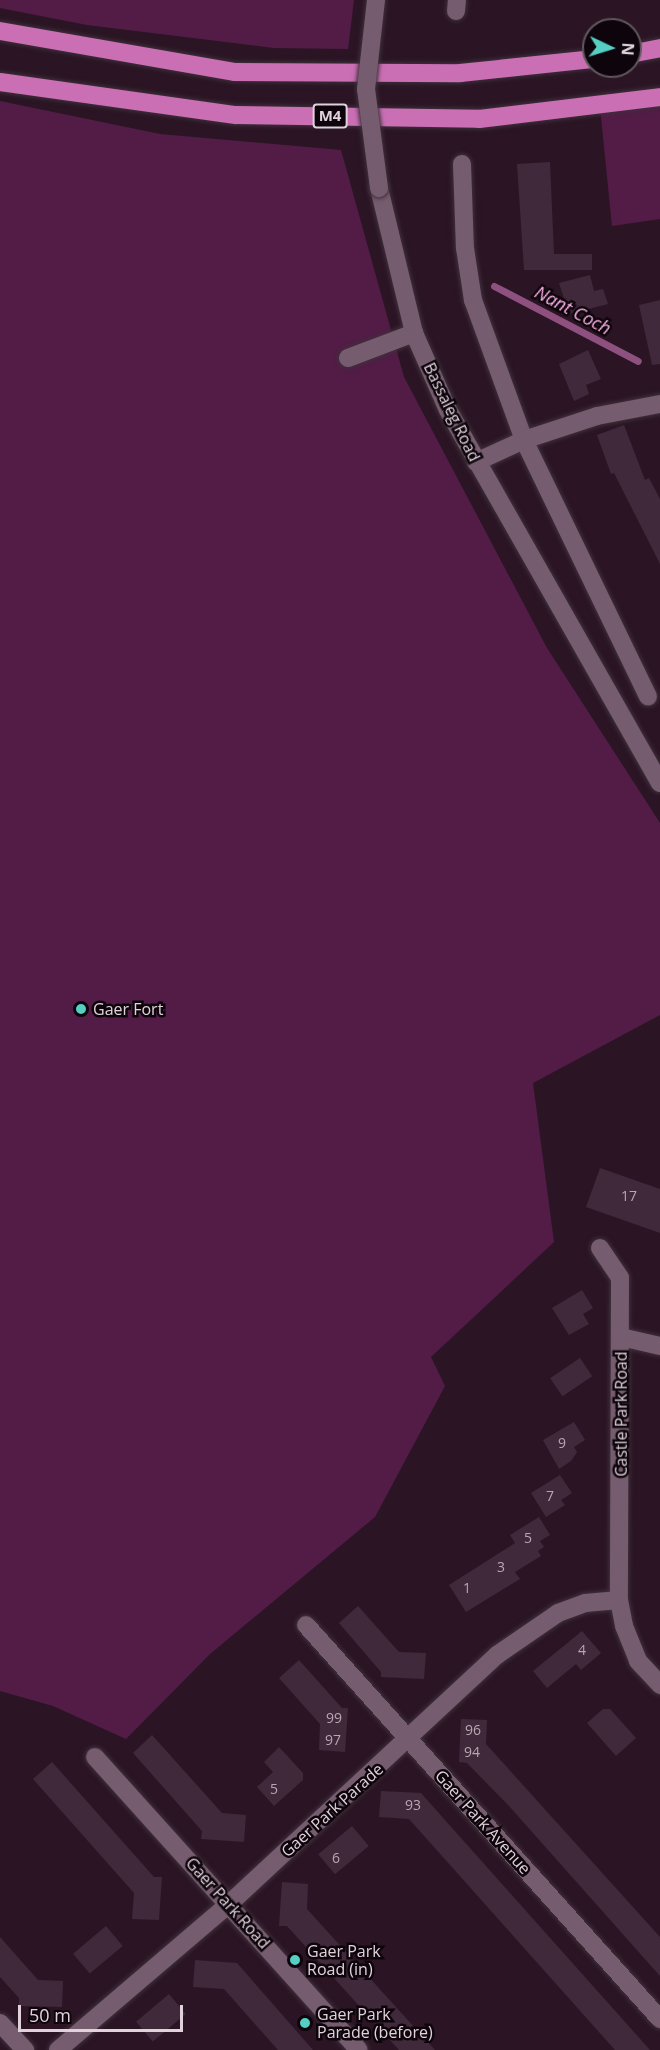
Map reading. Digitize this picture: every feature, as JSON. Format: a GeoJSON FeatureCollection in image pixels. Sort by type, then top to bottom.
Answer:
{"type":"FeatureCollection","features":[{"type":"Feature","properties":{"kind":"highway"},"geometry":{"type":"LineString","coordinates":[[0,31],[236,72],[460,73],[582,60]]}},
{"type":"Feature","properties":{"kind":"highway"},"geometry":{"type":"LineString","coordinates":[[642,52],[660,48]]}},
{"type":"Feature","properties":{"kind":"highway","name":"M4"},"geometry":{"type":"LineString","coordinates":[[0,82],[236,115],[479,119],[660,97]]}},
{"type":"Feature","properties":{"kind":"street","name":"Bassaleg Road"},"geometry":{"type":"LineString","coordinates":[[376,0],[366,89],[379,188],[414,333],[448,410],[476,462],[660,783]]}},
{"type":"Feature","properties":{"kind":"street"},"geometry":{"type":"LineString","coordinates":[[462,164],[465,248],[473,300],[524,440],[648,697]]}},
{"type":"Feature","properties":{"kind":"street"},"geometry":{"type":"LineString","coordinates":[[348,358],[414,333]]}},
{"type":"Feature","properties":{"kind":"street"},"geometry":{"type":"LineString","coordinates":[[476,462],[524,440],[597,416],[660,404]]}},
{"type":"Feature","properties":{"kind":"street","name":"Castle Park Road"},"geometry":{"type":"LineString","coordinates":[[600,1248],[620,1278],[620,1593],[624,1626],[638,1661],[660,1685]]}},
{"type":"Feature","properties":{"kind":"street"},"geometry":{"type":"LineString","coordinates":[[621,1337],[660,1346]]}},
{"type":"Feature","properties":{"kind":"street","name":"Gaer Park Parade"},"geometry":{"type":"LineString","coordinates":[[58,2050],[229,1904],[409,1740],[497,1655],[528,1631],[558,1613],[620,1593]]}},
{"type":"Feature","properties":{"kind":"street","name":"Gaer Park Avenue"},"geometry":{"type":"LineString","coordinates":[[306,1625],[660,2019]]}},
{"type":"Feature","properties":{"kind":"street","name":"Gaer Park Road"},"geometry":{"type":"LineString","coordinates":[[96,1757],[360,2050]]}},
{"type":"Feature","properties":{"kind":"street"},"geometry":{"type":"LineString","coordinates":[[0,2022],[25,2050]]}},
{"type":"Feature","properties":{"kind":"shaded area"},"geometry":{"type":"Polygon","coordinates":[[[0,0],[354,0],[348,49],[274,48],[87,25],[0,8],[0,0]]]}},
{"type":"Feature","properties":{"kind":"shaded area"},"geometry":{"type":"Polygon","coordinates":[[[660,100],[660,219],[612,226],[600,107],[660,100]]]}},
{"type":"Feature","properties":{"kind":"shaded area"},"geometry":{"type":"Polygon","coordinates":[[[0,101],[160,134],[341,150],[404,377],[547,648],[660,823],[660,1015],[533,1083],[554,1242],[431,1357],[445,1386],[375,1517],[210,1654],[126,1739],[53,1706],[0,1691],[0,101]]]}},
{"type":"Feature","properties":{"kind":"building"},"geometry":{"type":"Polygon","coordinates":[[[550,162],[554,254],[592,254],[592,270],[524,270],[517,164],[550,162]]]}},
{"type":"Feature","properties":{"kind":"building"},"geometry":{"type":"Polygon","coordinates":[[[590,275],[594,291],[603,289],[608,304],[569,314],[559,283],[590,275]]]}},
{"type":"Feature","properties":{"kind":"building"},"geometry":{"type":"Polygon","coordinates":[[[660,300],[660,364],[652,365],[639,305],[660,300]]]}},
{"type":"Feature","properties":{"kind":"building"},"geometry":{"type":"Polygon","coordinates":[[[588,350],[601,379],[586,385],[589,394],[574,401],[559,364],[588,350]]]}},
{"type":"Feature","properties":{"kind":"building"},"geometry":{"type":"Polygon","coordinates":[[[624,425],[645,480],[649,478],[660,499],[660,564],[614,473],[611,474],[597,435],[624,425]]]}},
{"type":"Feature","properties":{"kind":"building"},"geometry":{"type":"Polygon","coordinates":[[[600,1168],[660,1189],[660,1233],[586,1207],[600,1168]]]}},
{"type":"Feature","properties":{"kind":"building"},"geometry":{"type":"Polygon","coordinates":[[[582,1290],[593,1308],[583,1314],[589,1324],[569,1335],[552,1308],[582,1290]]]}},
{"type":"Feature","properties":{"kind":"building"},"geometry":{"type":"Polygon","coordinates":[[[580,1358],[592,1376],[562,1396],[550,1378],[580,1358]]]}},
{"type":"Feature","properties":{"kind":"building"},"geometry":{"type":"Polygon","coordinates":[[[574,1422],[585,1440],[574,1447],[577,1452],[571,1461],[559,1469],[543,1440],[574,1422]]]}},
{"type":"Feature","properties":{"kind":"building"},"geometry":{"type":"Polygon","coordinates":[[[560,1475],[572,1493],[561,1500],[565,1505],[546,1517],[531,1493],[560,1475]]]}},
{"type":"Feature","properties":{"kind":"building"},"geometry":{"type":"Polygon","coordinates":[[[539,1517],[550,1535],[540,1541],[544,1547],[538,1551],[541,1556],[515,1572],[520,1579],[466,1612],[449,1585],[515,1543],[510,1535],[539,1517]]]}},
{"type":"Feature","properties":{"kind":"building"},"geometry":{"type":"Polygon","coordinates":[[[358,1606],[399,1652],[426,1653],[424,1679],[381,1677],[381,1672],[339,1623],[358,1606]]]}},
{"type":"Feature","properties":{"kind":"building"},"geometry":{"type":"Polygon","coordinates":[[[582,1631],[601,1653],[581,1670],[576,1664],[547,1688],[533,1671],[582,1631]]]}},
{"type":"Feature","properties":{"kind":"building"},"geometry":{"type":"Polygon","coordinates":[[[299,1660],[342,1708],[348,1708],[345,1752],[319,1750],[320,1724],[279,1678],[299,1660]]]}},
{"type":"Feature","properties":{"kind":"building"},"geometry":{"type":"Polygon","coordinates":[[[603,1709],[610,1709],[636,1738],[616,1756],[587,1723],[603,1709]]]}},
{"type":"Feature","properties":{"kind":"building"},"geometry":{"type":"Polygon","coordinates":[[[461,1719],[487,1720],[486,1744],[660,1937],[660,1976],[509,1806],[467,1763],[459,1762],[461,1719]]]}},
{"type":"Feature","properties":{"kind":"building"},"geometry":{"type":"Polygon","coordinates":[[[152,1735],[222,1813],[246,1815],[244,1842],[201,1839],[202,1831],[133,1753],[152,1735]]]}},
{"type":"Feature","properties":{"kind":"building"},"geometry":{"type":"Polygon","coordinates":[[[279,1747],[303,1773],[303,1780],[274,1806],[257,1787],[273,1772],[264,1762],[279,1747]]]}},
{"type":"Feature","properties":{"kind":"building"},"geometry":{"type":"Polygon","coordinates":[[[52,1762],[154,1877],[162,1877],[159,1920],[132,1919],[134,1893],[33,1779],[52,1762]]]}},
{"type":"Feature","properties":{"kind":"building"},"geometry":{"type":"Polygon","coordinates":[[[381,1791],[421,1793],[650,2050],[615,2050],[409,1819],[379,1817],[381,1791]]]}},
{"type":"Feature","properties":{"kind":"building"},"geometry":{"type":"Polygon","coordinates":[[[352,1826],[369,1846],[335,1874],[318,1854],[352,1826]]]}},
{"type":"Feature","properties":{"kind":"building"},"geometry":{"type":"Polygon","coordinates":[[[282,1882],[308,1884],[307,1909],[435,2050],[399,2050],[287,1926],[279,1926],[282,1882]]]}},
{"type":"Feature","properties":{"kind":"building"},"geometry":{"type":"Polygon","coordinates":[[[106,1926],[123,1946],[90,1974],[73,1954],[106,1926]]]}},
{"type":"Feature","properties":{"kind":"building"},"geometry":{"type":"Polygon","coordinates":[[[0,1937],[38,1980],[63,1981],[62,2007],[19,2006],[19,1998],[0,1977],[0,1937]]]}},
{"type":"Feature","properties":{"kind":"building"},"geometry":{"type":"Polygon","coordinates":[[[195,1960],[237,1963],[313,2050],[278,2050],[224,1989],[193,1987],[195,1960]]]}},
{"type":"Feature","properties":{"kind":"building"},"geometry":{"type":"Polygon","coordinates":[[[169,1994],[186,2014],[153,2042],[136,2022],[169,1994]]]}},
{"type":"Feature","properties":{"kind":"waterway","name":"Nant Coch"},"geometry":{"type":"LineString","coordinates":[[494,286],[638,361]]}},
{"type":"Feature","properties":{"kind":"place","name":"Gaer Fort"},"geometry":{"type":"Point","coordinates":[81,1009]}},
{"type":"Feature","properties":{"kind":"place","name":"Gaer Park Road (in)"},"geometry":{"type":"Point","coordinates":[295,1960]}},
{"type":"Feature","properties":{"kind":"place","name":"Gaer Park Parade (before)"},"geometry":{"type":"Point","coordinates":[305,2023]}}]}
